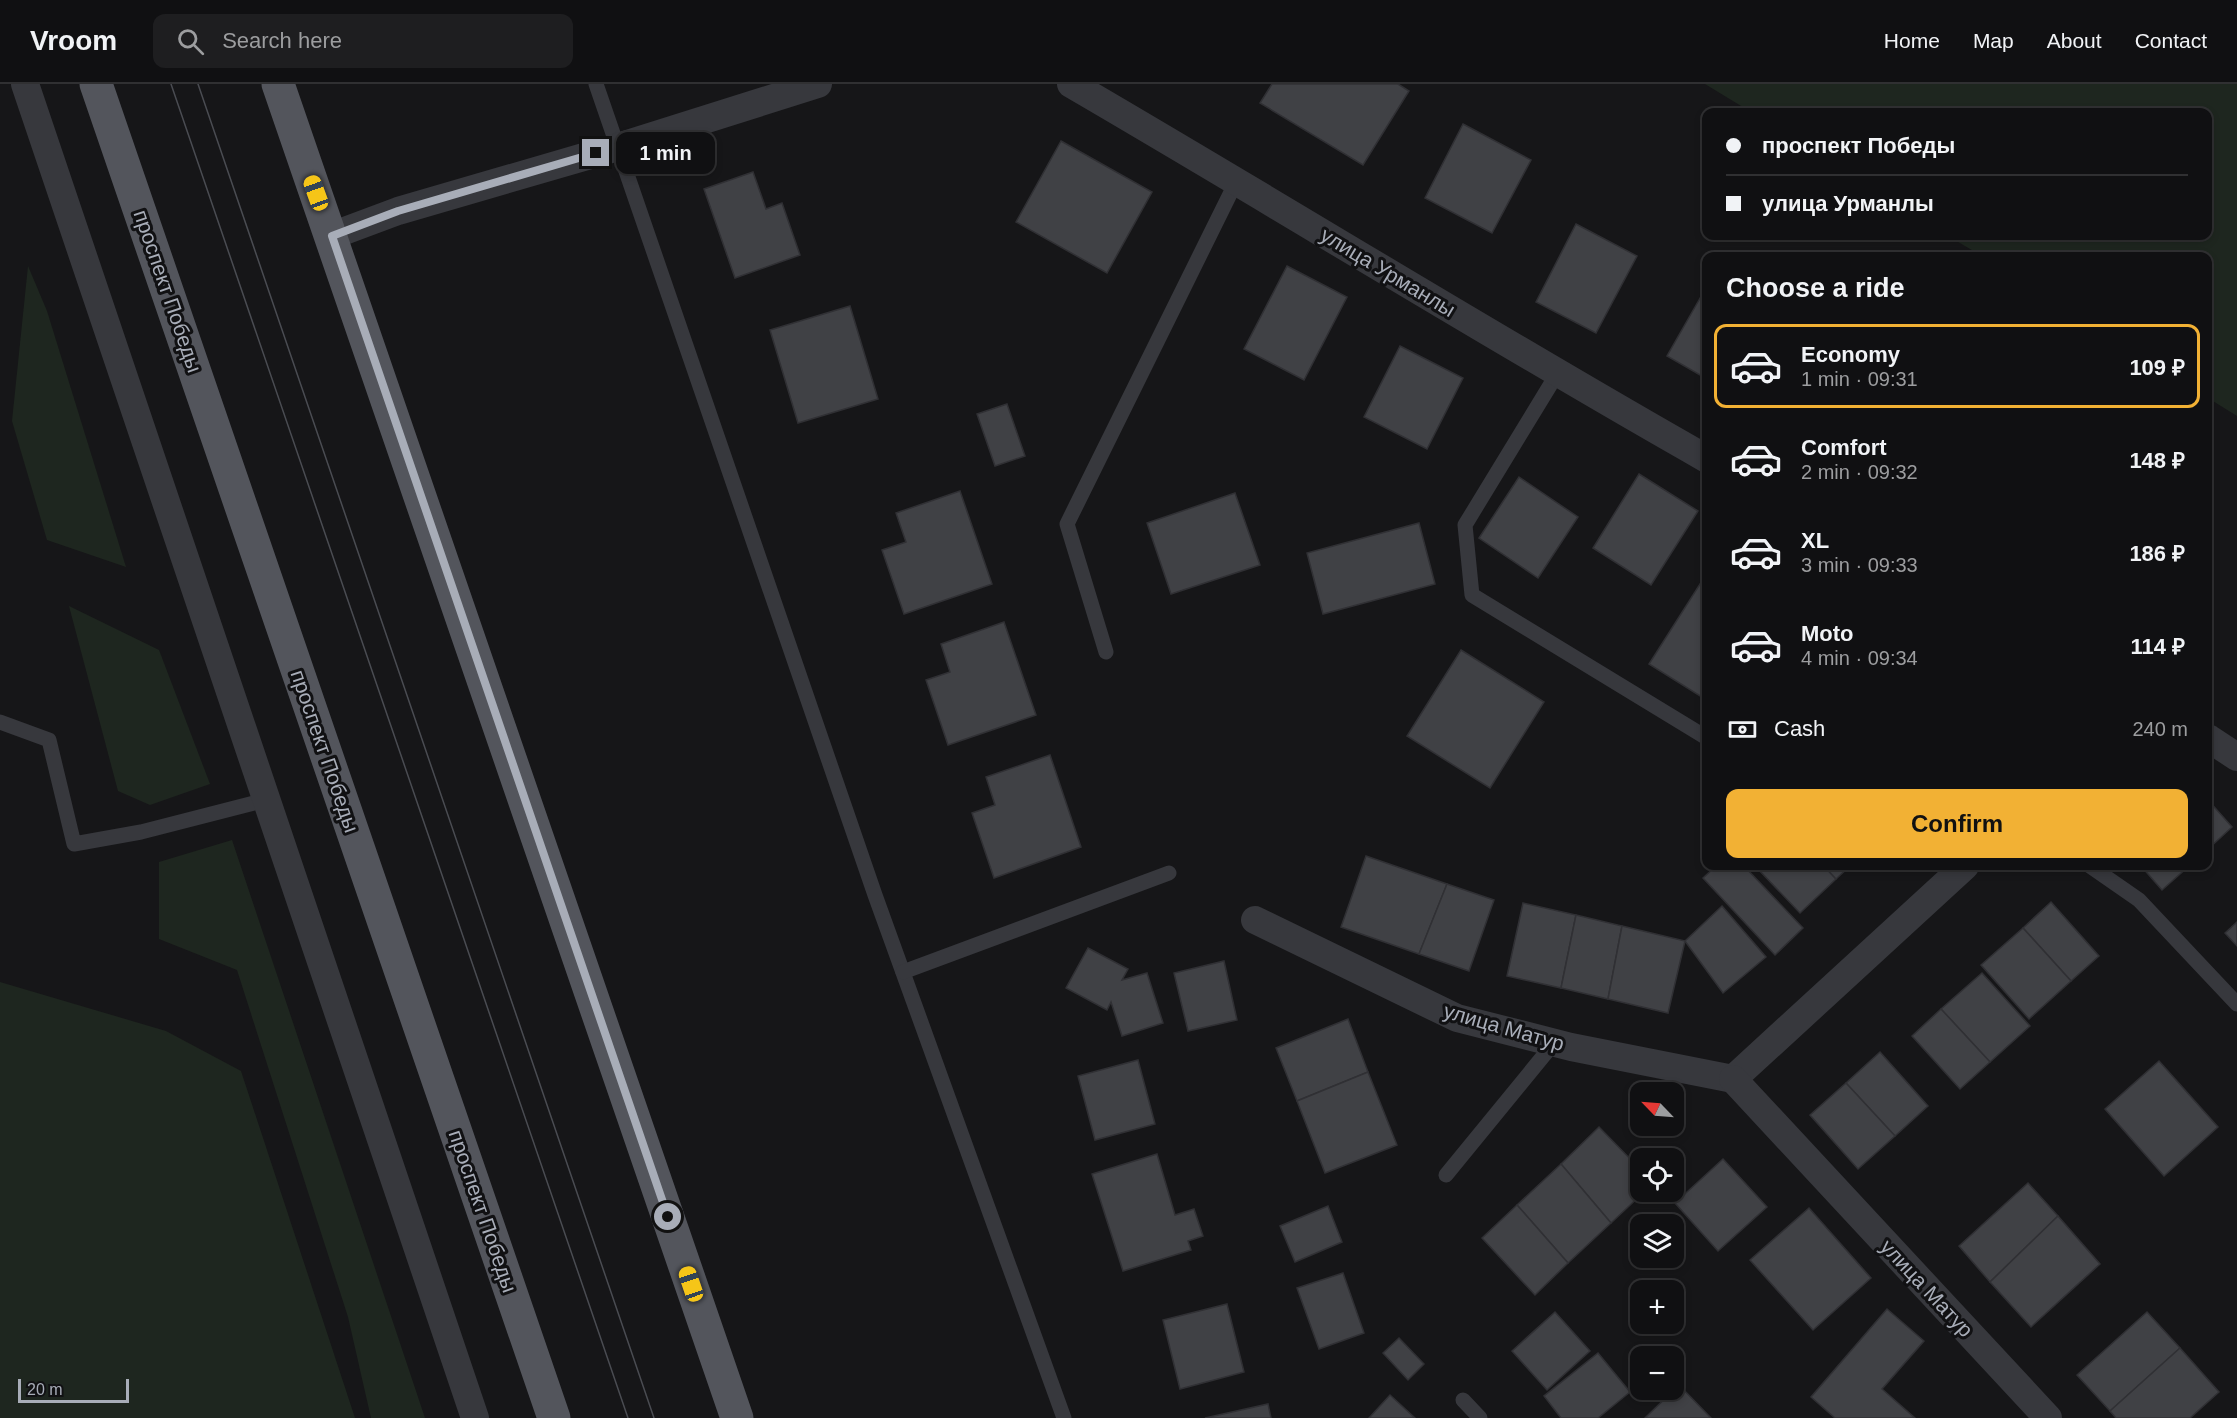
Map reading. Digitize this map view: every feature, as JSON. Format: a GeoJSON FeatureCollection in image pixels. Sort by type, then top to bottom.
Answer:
{"type":"FeatureCollection","features":[{"type":"Feature","properties":{"kind":"main road","name":"проспект Победы"},"geometry":{"type":"LineString","coordinates":[[96,84],[554,1418]]}},
{"type":"Feature","properties":{"kind":"main road"},"geometry":{"type":"LineString","coordinates":[[278,84],[737,1418]]}},
{"type":"Feature","properties":{"kind":"street"},"geometry":{"type":"LineString","coordinates":[[25,84],[475,1418]]}},
{"type":"Feature","properties":{"kind":"street"},"geometry":{"type":"LineString","coordinates":[[332,236],[398,211],[618,147],[818,84]]}},
{"type":"Feature","properties":{"kind":"street","name":"улица Урманлы"},"geometry":{"type":"LineString","coordinates":[[1071,84],[1237,180],[1557,374],[1702,456]]}},
{"type":"Feature","properties":{"kind":"street"},"geometry":{"type":"LineString","coordinates":[[2212,741],[2237,757]]}},
{"type":"Feature","properties":{"kind":"street"},"geometry":{"type":"LineString","coordinates":[[1733,1079],[1961,870]]}},
{"type":"Feature","properties":{"kind":"street","name":"улица Матур"},"geometry":{"type":"LineString","coordinates":[[1256,920],[1457,1018],[1554,1043],[1733,1079],[2048,1418]]}},
{"type":"Feature","properties":{"kind":"lane"},"geometry":{"type":"LineString","coordinates":[[596,84],[903,972],[1064,1418]]}},
{"type":"Feature","properties":{"kind":"lane"},"geometry":{"type":"LineString","coordinates":[[1106,652],[1067,525],[1237,180]]}},
{"type":"Feature","properties":{"kind":"lane"},"geometry":{"type":"LineString","coordinates":[[1557,374],[1466,525],[1472,595],[1702,735]]}},
{"type":"Feature","properties":{"kind":"lane"},"geometry":{"type":"LineString","coordinates":[[0,722],[49,740],[74,844],[141,832],[266,800]]}},
{"type":"Feature","properties":{"kind":"lane"},"geometry":{"type":"LineString","coordinates":[[2096,870],[2139,900],[2237,1004]]}},
{"type":"Feature","properties":{"kind":"lane"},"geometry":{"type":"LineString","coordinates":[[903,972],[1169,873]]}},
{"type":"Feature","properties":{"kind":"lane"},"geometry":{"type":"LineString","coordinates":[[1446,1175],[1554,1043]]}},
{"type":"Feature","properties":{"kind":"lane"},"geometry":{"type":"LineString","coordinates":[[1463,1400],[1480,1418]]}},
{"type":"Feature","properties":{"kind":"shaded area"},"geometry":{"type":"Polygon","coordinates":[[[1705,84],[2237,84],[2237,416],[2212,400],[2212,252],[1975,252],[1955,240],[2212,240],[2212,108],[1744,108],[1705,84]]]}},
{"type":"Feature","properties":{"kind":"shaded area"},"geometry":{"type":"Polygon","coordinates":[[[28,266],[47,311],[126,567],[47,540],[12,421],[28,266]]]}},
{"type":"Feature","properties":{"kind":"shaded area"},"geometry":{"type":"Polygon","coordinates":[[[69,606],[159,650],[210,784],[150,805],[118,791],[69,606]]]}},
{"type":"Feature","properties":{"kind":"shaded area"},"geometry":{"type":"Polygon","coordinates":[[[232,840],[425,1418],[371,1418],[348,1317],[237,970],[159,939],[159,862],[232,840]]]}},
{"type":"Feature","properties":{"kind":"shaded area"},"geometry":{"type":"Polygon","coordinates":[[[0,982],[166,1031],[241,1071],[355,1418],[0,1418],[0,982]]]}},
{"type":"Feature","properties":{"kind":"building"},"geometry":{"type":"Polygon","coordinates":[[[1272,84],[1398,84],[1409,91],[1363,165],[1260,103],[1272,84]]]}},
{"type":"Feature","properties":{"kind":"building"},"geometry":{"type":"Polygon","coordinates":[[[1463,124],[1531,160],[1492,233],[1425,198],[1463,124]]]}},
{"type":"Feature","properties":{"kind":"building"},"geometry":{"type":"Polygon","coordinates":[[[1061,141],[1152,192],[1107,273],[1016,222],[1061,141]]]}},
{"type":"Feature","properties":{"kind":"building"},"geometry":{"type":"Polygon","coordinates":[[[753,172],[766,209],[782,203],[800,255],[735,278],[704,189],[753,172]]]}},
{"type":"Feature","properties":{"kind":"building"},"geometry":{"type":"Polygon","coordinates":[[[1576,224],[1637,256],[1596,333],[1536,302],[1576,224]]]}},
{"type":"Feature","properties":{"kind":"building"},"geometry":{"type":"Polygon","coordinates":[[[1287,266],[1347,297],[1304,380],[1244,349],[1287,266]]]}},
{"type":"Feature","properties":{"kind":"building"},"geometry":{"type":"Polygon","coordinates":[[[1702,295],[1702,376],[1667,356],[1702,295]]]}},
{"type":"Feature","properties":{"kind":"building"},"geometry":{"type":"Polygon","coordinates":[[[850,306],[878,399],[798,423],[770,330],[850,306]]]}},
{"type":"Feature","properties":{"kind":"building"},"geometry":{"type":"Polygon","coordinates":[[[1400,346],[1463,378],[1427,449],[1364,417],[1400,346]]]}},
{"type":"Feature","properties":{"kind":"building"},"geometry":{"type":"Polygon","coordinates":[[[1007,404],[1025,456],[995,466],[977,414],[1007,404]]]}},
{"type":"Feature","properties":{"kind":"building"},"geometry":{"type":"Polygon","coordinates":[[[1639,474],[1698,511],[1651,585],[1593,548],[1639,474]]]}},
{"type":"Feature","properties":{"kind":"building"},"geometry":{"type":"Polygon","coordinates":[[[1519,477],[1578,517],[1538,578],[1479,538],[1519,477]]]}},
{"type":"Feature","properties":{"kind":"building"},"geometry":{"type":"Polygon","coordinates":[[[960,491],[992,584],[904,614],[882,550],[906,542],[896,513],[960,491]]]}},
{"type":"Feature","properties":{"kind":"building"},"geometry":{"type":"Polygon","coordinates":[[[1235,493],[1260,565],[1171,594],[1147,523],[1235,493]]]}},
{"type":"Feature","properties":{"kind":"building"},"geometry":{"type":"Polygon","coordinates":[[[1419,523],[1435,584],[1323,614],[1307,553],[1419,523]]]}},
{"type":"Feature","properties":{"kind":"building"},"geometry":{"type":"Polygon","coordinates":[[[1702,581],[1702,697],[1649,664],[1702,581]]]}},
{"type":"Feature","properties":{"kind":"building"},"geometry":{"type":"Polygon","coordinates":[[[1004,622],[1036,715],[948,745],[926,680],[950,672],[941,644],[1004,622]]]}},
{"type":"Feature","properties":{"kind":"building"},"geometry":{"type":"Polygon","coordinates":[[[1461,650],[1544,702],[1490,788],[1407,736],[1461,650]]]}},
{"type":"Feature","properties":{"kind":"building"},"geometry":{"type":"Polygon","coordinates":[[[1050,755],[1081,847],[994,878],[972,813],[995,805],[986,777],[1050,755]]]}},
{"type":"Feature","properties":{"kind":"building"},"geometry":{"type":"Polygon","coordinates":[[[2212,804],[2232,827],[2212,845],[2212,804]]]}},
{"type":"Feature","properties":{"kind":"building"},"geometry":{"type":"Polygon","coordinates":[[[1366,856],[1447,884],[1419,954],[1341,927],[1366,856]]]}},
{"type":"Feature","properties":{"kind":"building"},"geometry":{"type":"Polygon","coordinates":[[[1712,870],[1748,870],[1803,928],[1775,955],[1703,878],[1712,870]]]}},
{"type":"Feature","properties":{"kind":"building"},"geometry":{"type":"Polygon","coordinates":[[[1759,870],[1828,870],[1836,879],[1800,913],[1759,870]]]}},
{"type":"Feature","properties":{"kind":"building"},"geometry":{"type":"Polygon","coordinates":[[[1828,870],[1846,870],[1836,879],[1828,870]]]}},
{"type":"Feature","properties":{"kind":"building"},"geometry":{"type":"Polygon","coordinates":[[[2144,870],[2184,870],[2162,890],[2144,870]]]}},
{"type":"Feature","properties":{"kind":"building"},"geometry":{"type":"Polygon","coordinates":[[[1447,884],[1494,900],[1469,971],[1419,954],[1447,884]]]}},
{"type":"Feature","properties":{"kind":"building"},"geometry":{"type":"Polygon","coordinates":[[[2051,902],[2099,956],[2071,981],[2023,928],[2051,902]]]}},
{"type":"Feature","properties":{"kind":"building"},"geometry":{"type":"Polygon","coordinates":[[[1523,903],[1576,915],[1561,988],[1507,976],[1523,903]]]}},
{"type":"Feature","properties":{"kind":"building"},"geometry":{"type":"Polygon","coordinates":[[[1722,906],[1766,957],[1723,993],[1685,941],[1722,906]]]}},
{"type":"Feature","properties":{"kind":"building"},"geometry":{"type":"Polygon","coordinates":[[[1576,915],[1622,926],[1608,999],[1561,988],[1576,915]]]}},
{"type":"Feature","properties":{"kind":"building"},"geometry":{"type":"Polygon","coordinates":[[[2237,922],[2237,946],[2225,933],[2237,922]]]}},
{"type":"Feature","properties":{"kind":"building"},"geometry":{"type":"Polygon","coordinates":[[[1622,926],[1685,941],[1668,1013],[1608,999],[1622,926]]]}},
{"type":"Feature","properties":{"kind":"building"},"geometry":{"type":"Polygon","coordinates":[[[2023,928],[2071,981],[2029,1019],[1981,965],[2023,928]]]}},
{"type":"Feature","properties":{"kind":"building"},"geometry":{"type":"Polygon","coordinates":[[[1088,948],[1128,969],[1122,980],[1147,973],[1163,1023],[1122,1036],[1111,1002],[1107,1010],[1066,988],[1088,948]]]}},
{"type":"Feature","properties":{"kind":"building"},"geometry":{"type":"Polygon","coordinates":[[[1224,961],[1237,1020],[1188,1031],[1174,973],[1224,961]]]}},
{"type":"Feature","properties":{"kind":"building"},"geometry":{"type":"Polygon","coordinates":[[[1982,973],[2030,1026],[1990,1062],[1941,1009],[1982,973]]]}},
{"type":"Feature","properties":{"kind":"building"},"geometry":{"type":"Polygon","coordinates":[[[1941,1009],[1990,1062],[1960,1089],[1912,1036],[1941,1009]]]}},
{"type":"Feature","properties":{"kind":"building"},"geometry":{"type":"Polygon","coordinates":[[[1348,1019],[1368,1072],[1297,1101],[1276,1048],[1348,1019]]]}},
{"type":"Feature","properties":{"kind":"building"},"geometry":{"type":"Polygon","coordinates":[[[1880,1052],[1928,1106],[1895,1136],[1846,1083],[1880,1052]]]}},
{"type":"Feature","properties":{"kind":"building"},"geometry":{"type":"Polygon","coordinates":[[[1138,1060],[1155,1124],[1095,1140],[1078,1076],[1138,1060]]]}},
{"type":"Feature","properties":{"kind":"building"},"geometry":{"type":"Polygon","coordinates":[[[2159,1061],[2218,1127],[2164,1176],[2105,1109],[2159,1061]]]}},
{"type":"Feature","properties":{"kind":"building"},"geometry":{"type":"Polygon","coordinates":[[[1368,1072],[1397,1145],[1325,1173],[1297,1101],[1368,1072]]]}},
{"type":"Feature","properties":{"kind":"building"},"geometry":{"type":"Polygon","coordinates":[[[1846,1083],[1895,1136],[1858,1169],[1810,1115],[1846,1083]]]}},
{"type":"Feature","properties":{"kind":"building"},"geometry":{"type":"Polygon","coordinates":[[[1599,1127],[1630,1159],[1630,1202],[1633,1202],[1611,1223],[1561,1164],[1599,1127]]]}},
{"type":"Feature","properties":{"kind":"building"},"geometry":{"type":"Polygon","coordinates":[[[1157,1154],[1175,1215],[1194,1209],[1203,1236],[1188,1241],[1191,1250],[1123,1271],[1092,1174],[1157,1154]]]}},
{"type":"Feature","properties":{"kind":"building"},"geometry":{"type":"Polygon","coordinates":[[[1723,1159],[1767,1207],[1718,1251],[1675,1203],[1684,1202],[1684,1195],[1723,1159]]]}},
{"type":"Feature","properties":{"kind":"building"},"geometry":{"type":"Polygon","coordinates":[[[1561,1164],[1611,1223],[1568,1263],[1517,1205],[1561,1164]]]}},
{"type":"Feature","properties":{"kind":"building"},"geometry":{"type":"Polygon","coordinates":[[[2028,1183],[2058,1216],[1990,1282],[1959,1246],[2028,1183]]]}},
{"type":"Feature","properties":{"kind":"building"},"geometry":{"type":"Polygon","coordinates":[[[1517,1205],[1568,1263],[1535,1295],[1482,1238],[1517,1205]]]}},
{"type":"Feature","properties":{"kind":"building"},"geometry":{"type":"Polygon","coordinates":[[[1328,1206],[1342,1242],[1295,1262],[1280,1226],[1328,1206]]]}},
{"type":"Feature","properties":{"kind":"building"},"geometry":{"type":"Polygon","coordinates":[[[1809,1208],[1871,1278],[1813,1330],[1750,1260],[1809,1208]]]}},
{"type":"Feature","properties":{"kind":"building"},"geometry":{"type":"Polygon","coordinates":[[[2058,1216],[2100,1264],[2031,1327],[1990,1282],[2058,1216]]]}},
{"type":"Feature","properties":{"kind":"building"},"geometry":{"type":"Polygon","coordinates":[[[1343,1273],[1364,1333],[1319,1349],[1297,1288],[1343,1273]]]}},
{"type":"Feature","properties":{"kind":"building"},"geometry":{"type":"Polygon","coordinates":[[[1227,1304],[1244,1372],[1180,1389],[1163,1320],[1227,1304]]]}},
{"type":"Feature","properties":{"kind":"building"},"geometry":{"type":"Polygon","coordinates":[[[1887,1309],[1924,1341],[1882,1389],[1915,1418],[1835,1418],[1811,1397],[1887,1309]]]}},
{"type":"Feature","properties":{"kind":"building"},"geometry":{"type":"Polygon","coordinates":[[[1555,1312],[1590,1351],[1547,1390],[1512,1351],[1555,1312]]]}},
{"type":"Feature","properties":{"kind":"building"},"geometry":{"type":"Polygon","coordinates":[[[2147,1312],[2180,1348],[2110,1411],[2077,1375],[2147,1312]]]}},
{"type":"Feature","properties":{"kind":"building"},"geometry":{"type":"Polygon","coordinates":[[[1399,1338],[1424,1364],[1408,1380],[1383,1353],[1399,1338]]]}},
{"type":"Feature","properties":{"kind":"building"},"geometry":{"type":"Polygon","coordinates":[[[2180,1348],[2219,1392],[2190,1418],[2116,1418],[2110,1411],[2180,1348]]]}},
{"type":"Feature","properties":{"kind":"building"},"geometry":{"type":"Polygon","coordinates":[[[1598,1353],[1630,1392],[1598,1418],[1561,1418],[1544,1396],[1598,1353]]]}},
{"type":"Feature","properties":{"kind":"building"},"geometry":{"type":"Polygon","coordinates":[[[1684,1390],[1711,1418],[1645,1418],[1664,1400],[1684,1400],[1684,1390]]]}},
{"type":"Feature","properties":{"kind":"building"},"geometry":{"type":"Polygon","coordinates":[[[1390,1395],[1415,1418],[1369,1418],[1390,1395]]]}},
{"type":"Feature","properties":{"kind":"building"},"geometry":{"type":"Polygon","coordinates":[[[1268,1404],[1271,1418],[1205,1418],[1268,1404]]]}},
{"type":"Feature","properties":{"kind":"tram line"},"geometry":{"type":"LineString","coordinates":[[171,84],[628,1418]]}},
{"type":"Feature","properties":{"kind":"tram line"},"geometry":{"type":"LineString","coordinates":[[198,84],[654,1418]]}},
{"type":"Feature","properties":{"kind":"route"},"geometry":{"type":"LineString","coordinates":[[596,153],[398,211],[332,236],[668,1217]]}}]}
